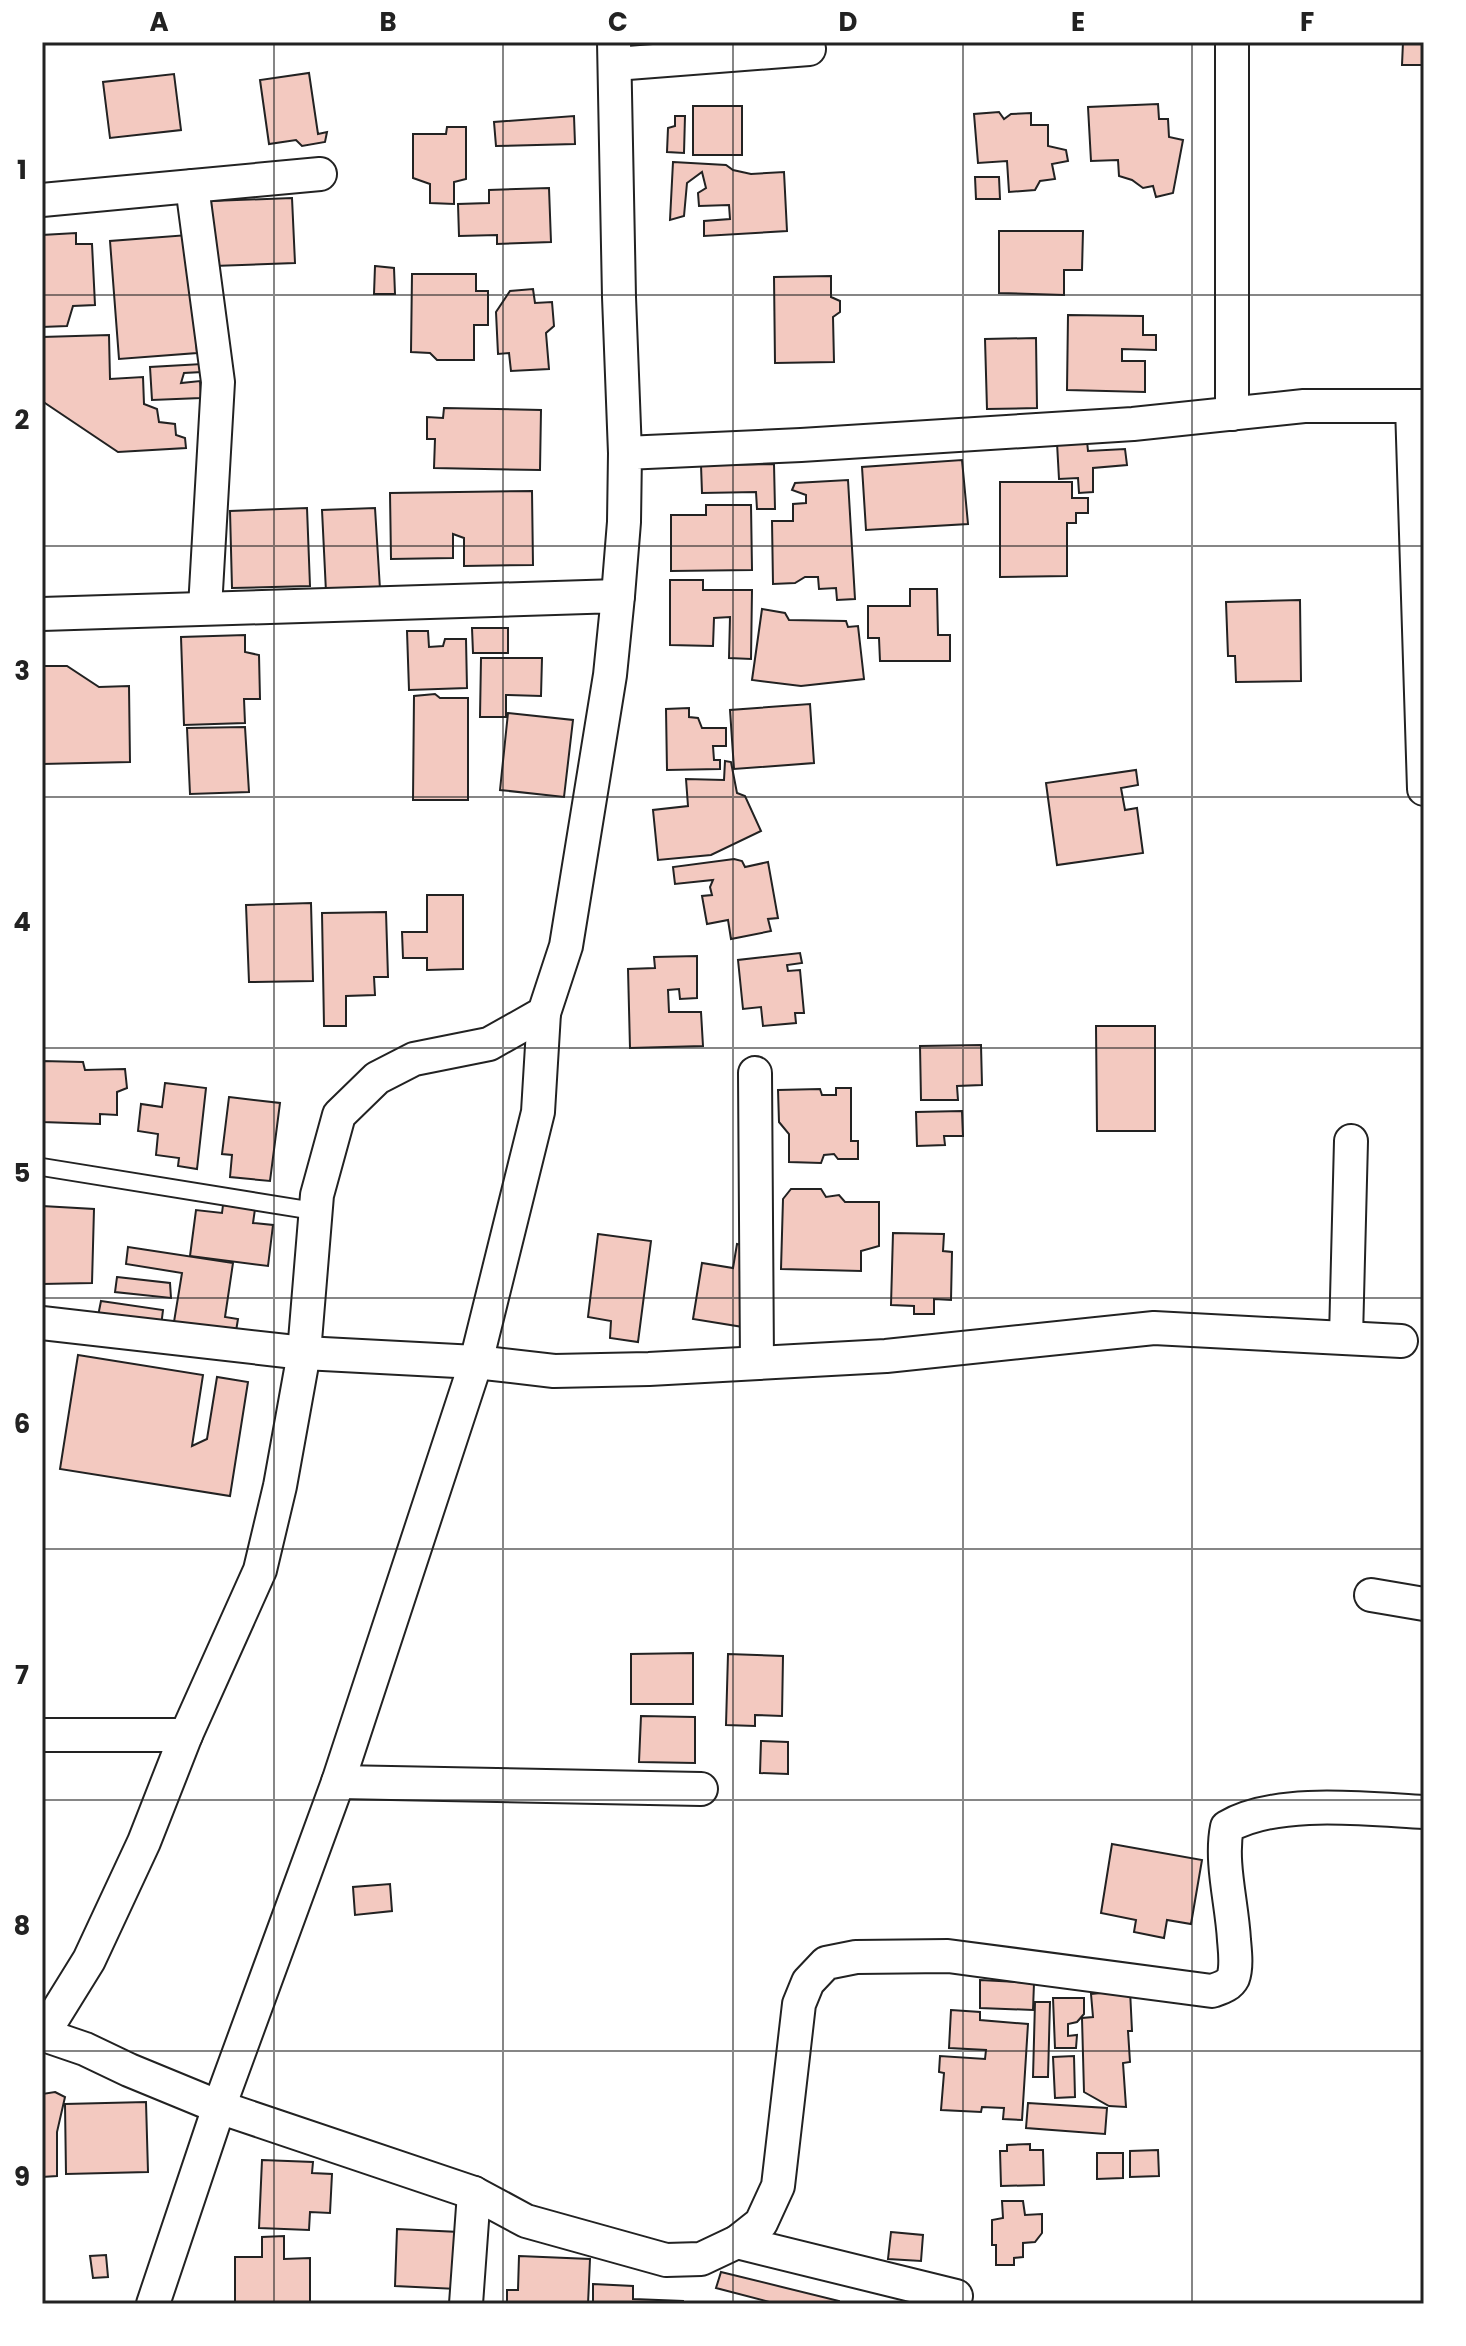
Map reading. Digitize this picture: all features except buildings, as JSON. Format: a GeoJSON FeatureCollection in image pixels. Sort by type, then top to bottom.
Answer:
{"type":"FeatureCollection","features":[{"type":"Feature","properties":{"kind":"street"},"geometry":{"type":"LineString","coordinates":[[1232,42],[1232,414]]}},
{"type":"Feature","properties":{"kind":"street"},"geometry":{"type":"LineString","coordinates":[[153,2304],[219,2107],[338,1782],[476,1362],[538,1112],[544,1013],[566,946],[610,675],[624,522],[615,53],[809,49]]}},
{"type":"Feature","properties":{"kind":"street"},"geometry":{"type":"LineString","coordinates":[[42,200],[320,174]]}},
{"type":"Feature","properties":{"kind":"street"},"geometry":{"type":"LineString","coordinates":[[192,186],[218,382],[205,608]]}},
{"type":"Feature","properties":{"kind":"street"},"geometry":{"type":"LineString","coordinates":[[625,453],[1118,425],[1304,406],[1418,406],[1424,789]]}},
{"type":"Feature","properties":{"kind":"street"},"geometry":{"type":"LineString","coordinates":[[42,614],[618,596]]}},
{"type":"Feature","properties":{"kind":"street"},"geometry":{"type":"LineString","coordinates":[[544,1013],[489,1044],[414,1059],[377,1078],[339,1115],[314,1211],[304,1353],[280,1486],[260,1570],[186,1735],[144,1842],[95,1947],[43,2035],[85,2049],[219,2107],[474,2193],[526,2221],[666,2260],[701,2259],[737,2242],[761,2223],[778,2186],[799,2004],[808,1982],[826,1963],[856,1957],[948,1956],[1212,1991],[1233,1979],[1235,1961],[1224,1844],[1227,1827],[1244,1817],[1289,1809],[1424,1812]]}},
{"type":"Feature","properties":{"kind":"street"},"geometry":{"type":"LineString","coordinates":[[755,1073],[757,1363]]}},
{"type":"Feature","properties":{"kind":"street"},"geometry":{"type":"LineString","coordinates":[[1346,1337],[1351,1141]]}},
{"type":"Feature","properties":{"kind":"street"},"geometry":{"type":"LineString","coordinates":[[42,1323],[304,1353],[476,1362],[554,1371],[886,1356],[1154,1328],[1401,1341]]}},
{"type":"Feature","properties":{"kind":"street"},"geometry":{"type":"LineString","coordinates":[[1371,1595],[1424,1604]]}},
{"type":"Feature","properties":{"kind":"street"},"geometry":{"type":"LineString","coordinates":[[42,1735],[186,1735]]}},
{"type":"Feature","properties":{"kind":"street"},"geometry":{"type":"LineString","coordinates":[[338,1782],[701,1789]]}},
{"type":"Feature","properties":{"kind":"street"},"geometry":{"type":"LineString","coordinates":[[466,2304],[474,2193]]}},
{"type":"Feature","properties":{"kind":"street"},"geometry":{"type":"LineString","coordinates":[[737,2242],[956,2296]]}},
{"type":"Feature","properties":{"kind":"lane"},"geometry":{"type":"LineString","coordinates":[[42,1167],[314,1211]]}}]}
